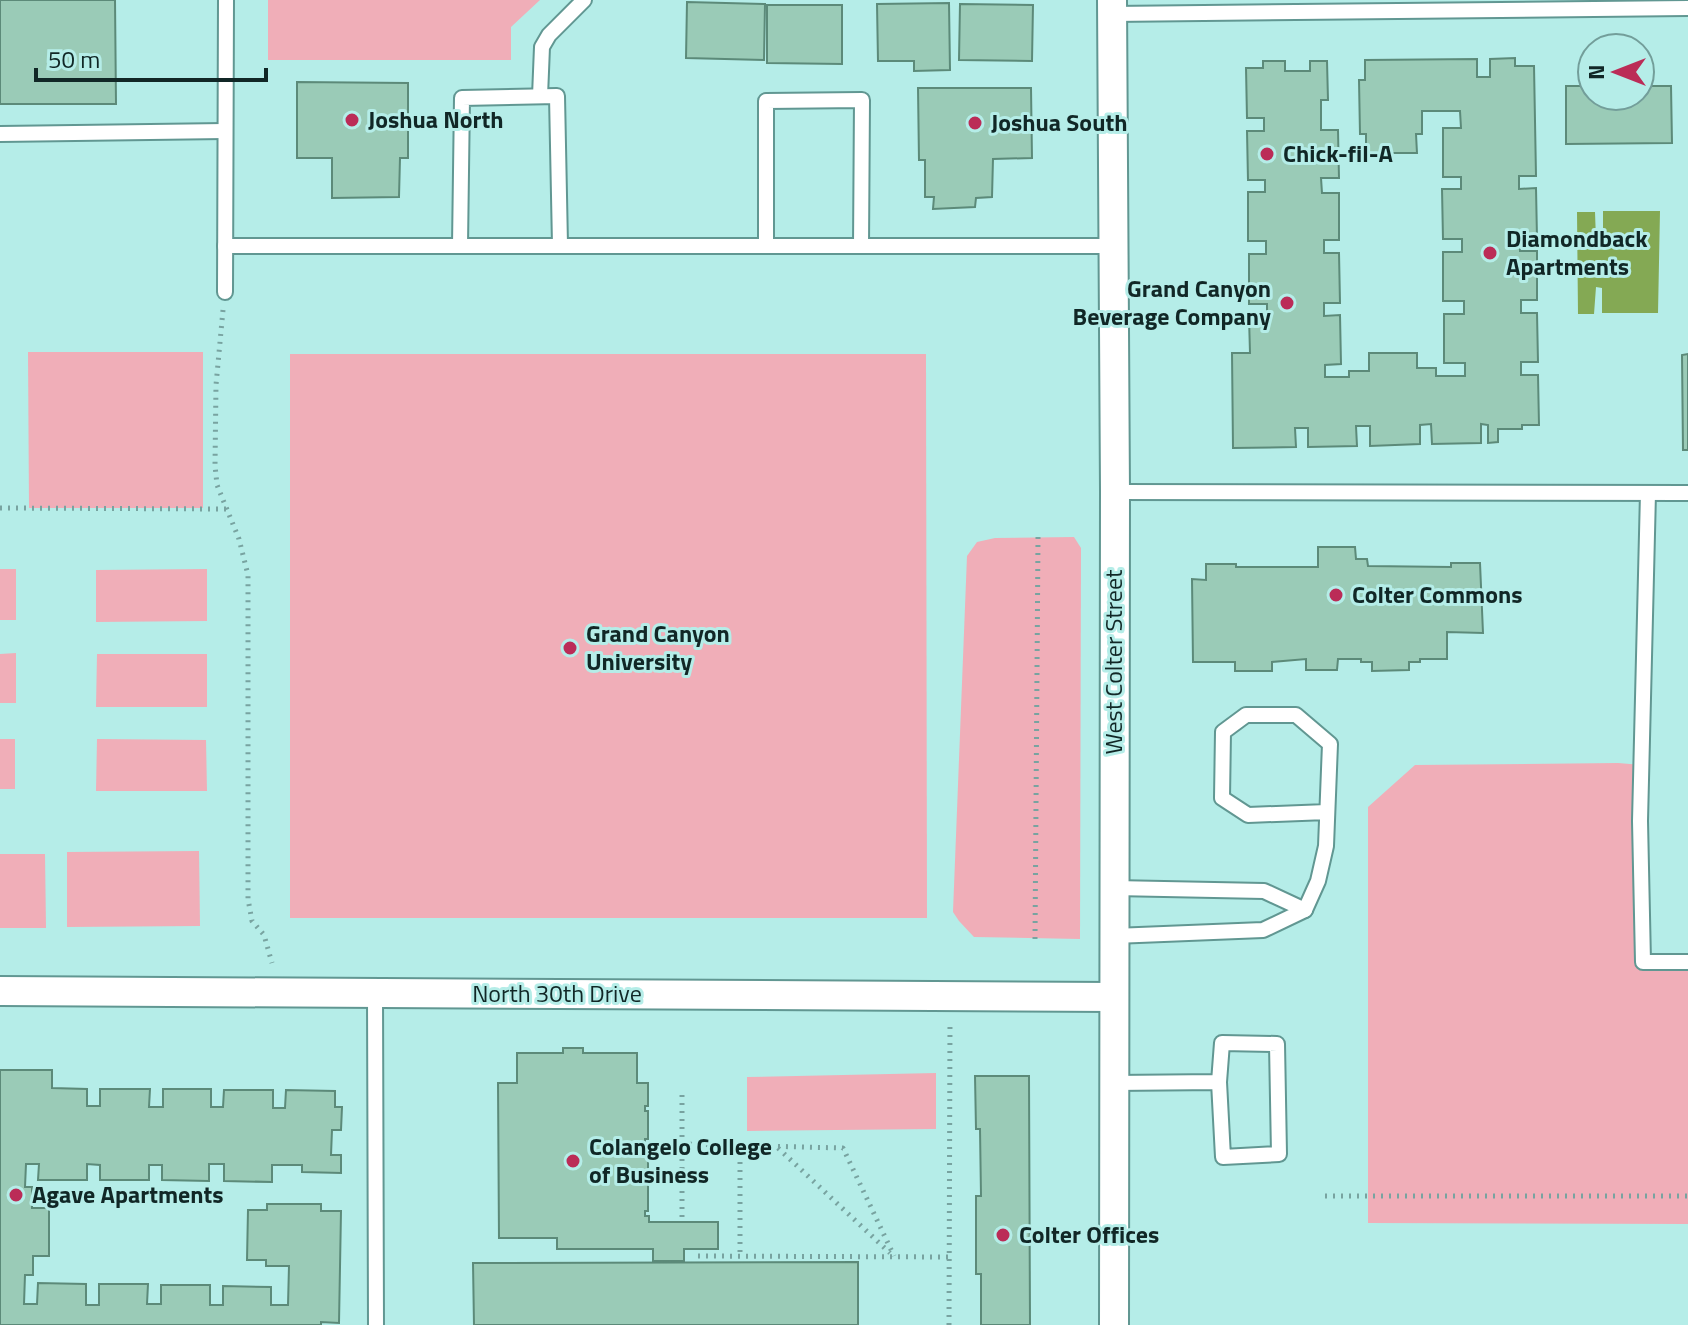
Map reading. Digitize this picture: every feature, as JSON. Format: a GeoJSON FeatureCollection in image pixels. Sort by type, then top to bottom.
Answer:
{"type":"FeatureCollection","features":[{"type":"Feature","properties":{"kind":"street","name":"West Colter Street"},"geometry":{"type":"LineString","coordinates":[[1112,7],[1114,1325]]}},
{"type":"Feature","properties":{"kind":"street","name":"North 30th Drive"},"geometry":{"type":"LineString","coordinates":[[0,991],[1114,997]]}},
{"type":"Feature","properties":{"kind":"lane"},"geometry":{"type":"LineString","coordinates":[[225,292],[226,0]]}},
{"type":"Feature","properties":{"kind":"lane"},"geometry":{"type":"LineString","coordinates":[[540,96],[542,47],[549,35],[584,0]]}},
{"type":"Feature","properties":{"kind":"lane"},"geometry":{"type":"LineString","coordinates":[[1112,7],[1593,5],[1688,8]]}},
{"type":"Feature","properties":{"kind":"lane"},"geometry":{"type":"LineString","coordinates":[[460,245],[462,98],[540,96],[557,96],[560,245]]}},
{"type":"Feature","properties":{"kind":"lane"},"geometry":{"type":"LineString","coordinates":[[766,246],[766,101],[862,100],[861,246]]}},
{"type":"Feature","properties":{"kind":"lane"},"geometry":{"type":"LineString","coordinates":[[0,134],[225,131]]}},
{"type":"Feature","properties":{"kind":"lane"},"geometry":{"type":"LineString","coordinates":[[225,246],[1113,246]]}},
{"type":"Feature","properties":{"kind":"lane"},"geometry":{"type":"LineString","coordinates":[[1115,492],[1688,493]]}},
{"type":"Feature","properties":{"kind":"lane"},"geometry":{"type":"LineString","coordinates":[[1648,493],[1640,821],[1643,962],[1688,962]]}},
{"type":"Feature","properties":{"kind":"lane"},"geometry":{"type":"LineString","coordinates":[[1114,936],[1263,930],[1305,910],[1318,881],[1326,846],[1330,744],[1296,715],[1246,715],[1223,732],[1222,798],[1248,815],[1327,812]]}},
{"type":"Feature","properties":{"kind":"lane"},"geometry":{"type":"LineString","coordinates":[[1114,888],[1264,891],[1305,910]]}},
{"type":"Feature","properties":{"kind":"lane"},"geometry":{"type":"LineString","coordinates":[[375,993],[376,1325]]}},
{"type":"Feature","properties":{"kind":"lane"},"geometry":{"type":"LineString","coordinates":[[1222,1043],[1277,1044],[1279,1154],[1223,1157],[1219,1082],[1222,1043]]}},
{"type":"Feature","properties":{"kind":"lane"},"geometry":{"type":"LineString","coordinates":[[1113,1083],[1219,1082]]}},
{"type":"Feature","properties":{"kind":"path"},"geometry":{"type":"LineString","coordinates":[[225,292],[216,385],[215,465],[217,485],[248,575],[248,899],[252,921],[264,935],[269,948],[273,992]]}},
{"type":"Feature","properties":{"kind":"path"},"geometry":{"type":"LineString","coordinates":[[0,508],[227,509]]}},
{"type":"Feature","properties":{"kind":"path"},"geometry":{"type":"LineString","coordinates":[[1035,939],[1038,537]]}},
{"type":"Feature","properties":{"kind":"path"},"geometry":{"type":"LineString","coordinates":[[949,1325],[950,995]]}},
{"type":"Feature","properties":{"kind":"path"},"geometry":{"type":"LineString","coordinates":[[682,1094],[682,1217]]}},
{"type":"Feature","properties":{"kind":"path"},"geometry":{"type":"LineString","coordinates":[[682,1144],[843,1148],[894,1256]]}},
{"type":"Feature","properties":{"kind":"path"},"geometry":{"type":"LineString","coordinates":[[740,1146],[740,1256]]}},
{"type":"Feature","properties":{"kind":"path"},"geometry":{"type":"LineString","coordinates":[[776,1147],[894,1256]]}},
{"type":"Feature","properties":{"kind":"path"},"geometry":{"type":"LineString","coordinates":[[1325,1196],[1688,1196]]}},
{"type":"Feature","properties":{"kind":"path"},"geometry":{"type":"LineString","coordinates":[[698,1256],[949,1257]]}},
{"type":"Feature","properties":{"kind":"shaded area"},"geometry":{"type":"Polygon","coordinates":[[[268,0],[540,0],[511,27],[511,60],[268,60],[268,0]]]}},
{"type":"Feature","properties":{"kind":"shaded area"},"geometry":{"type":"Polygon","coordinates":[[[1603,211],[1660,211],[1658,313],[1602,313],[1602,288],[1596,287],[1594,314],[1578,314],[1577,212],[1595,212],[1596,240],[1603,239],[1603,211]]]}},
{"type":"Feature","properties":{"kind":"shaded area"},"geometry":{"type":"Polygon","coordinates":[[[28,352],[203,352],[203,508],[29,508],[28,352]]]}},
{"type":"Feature","properties":{"kind":"shaded area"},"geometry":{"type":"Polygon","coordinates":[[[290,354],[926,354],[927,918],[290,918],[290,354]]]}},
{"type":"Feature","properties":{"kind":"shaded area"},"geometry":{"type":"Polygon","coordinates":[[[1074,537],[1081,548],[1080,939],[974,937],[953,912],[967,556],[977,542],[995,538],[1074,537]]]}},
{"type":"Feature","properties":{"kind":"shaded area"},"geometry":{"type":"Polygon","coordinates":[[[0,569],[16,569],[16,620],[0,620],[0,569]]]}},
{"type":"Feature","properties":{"kind":"shaded area"},"geometry":{"type":"Polygon","coordinates":[[[207,569],[207,621],[96,622],[96,570],[207,569]]]}},
{"type":"Feature","properties":{"kind":"shaded area"},"geometry":{"type":"Polygon","coordinates":[[[16,653],[16,703],[0,703],[0,654],[16,653]]]}},
{"type":"Feature","properties":{"kind":"shaded area"},"geometry":{"type":"Polygon","coordinates":[[[97,654],[207,654],[207,707],[96,707],[97,654]]]}},
{"type":"Feature","properties":{"kind":"shaded area"},"geometry":{"type":"Polygon","coordinates":[[[0,739],[15,739],[15,789],[0,789],[0,739]]]}},
{"type":"Feature","properties":{"kind":"shaded area"},"geometry":{"type":"Polygon","coordinates":[[[97,739],[206,740],[207,791],[96,791],[97,739]]]}},
{"type":"Feature","properties":{"kind":"shaded area"},"geometry":{"type":"Polygon","coordinates":[[[1415,765],[1642,765],[1643,962],[1688,962],[1688,1224],[1368,1223],[1368,807],[1415,765]]]}},
{"type":"Feature","properties":{"kind":"shaded area"},"geometry":{"type":"Polygon","coordinates":[[[199,851],[200,926],[67,927],[67,852],[199,851]]]}},
{"type":"Feature","properties":{"kind":"shaded area"},"geometry":{"type":"Polygon","coordinates":[[[0,854],[45,854],[46,928],[0,928],[0,854]]]}},
{"type":"Feature","properties":{"kind":"shaded area"},"geometry":{"type":"Polygon","coordinates":[[[936,1073],[936,1129],[747,1131],[747,1077],[936,1073]]]}},
{"type":"Feature","properties":{"kind":"building"},"geometry":{"type":"Polygon","coordinates":[[[0,0],[115,0],[116,104],[0,104],[0,0]]]}},
{"type":"Feature","properties":{"kind":"building"},"geometry":{"type":"Polygon","coordinates":[[[687,2],[765,4],[764,60],[686,58],[687,2]]]}},
{"type":"Feature","properties":{"kind":"building"},"geometry":{"type":"Polygon","coordinates":[[[949,3],[950,70],[914,71],[914,61],[878,61],[877,4],[949,3]]]}},
{"type":"Feature","properties":{"kind":"building"},"geometry":{"type":"Polygon","coordinates":[[[960,4],[1033,5],[1032,61],[959,60],[960,4]]]}},
{"type":"Feature","properties":{"kind":"building"},"geometry":{"type":"Polygon","coordinates":[[[767,5],[842,5],[842,64],[767,63],[767,5]]]}},
{"type":"Feature","properties":{"kind":"building","name":"Diamondback Apartments"},"geometry":{"type":"Polygon","coordinates":[[[1515,58],[1515,66],[1534,66],[1536,176],[1519,176],[1519,189],[1536,188],[1537,238],[1520,238],[1520,251],[1537,251],[1537,300],[1521,300],[1521,313],[1537,313],[1538,362],[1521,362],[1521,375],[1538,375],[1539,425],[1498,429],[1498,442],[1488,443],[1488,425],[1481,424],[1481,443],[1432,444],[1431,424],[1420,425],[1420,444],[1370,446],[1370,426],[1356,426],[1357,446],[1308,447],[1308,428],[1295,428],[1296,447],[1233,448],[1232,353],[1250,353],[1249,317],[1267,317],[1267,304],[1249,304],[1249,254],[1266,254],[1266,241],[1248,241],[1248,192],[1265,192],[1265,180],[1248,180],[1247,131],[1264,131],[1264,118],[1247,118],[1246,68],[1263,68],[1263,61],[1285,61],[1285,71],[1310,71],[1310,61],[1327,61],[1328,100],[1321,100],[1321,130],[1338,130],[1339,178],[1321,178],[1322,193],[1339,193],[1339,240],[1324,240],[1324,253],[1339,253],[1340,303],[1324,303],[1324,316],[1340,315],[1341,364],[1325,365],[1325,377],[1349,377],[1349,371],[1369,371],[1369,353],[1417,353],[1417,368],[1436,368],[1436,376],[1465,376],[1465,363],[1444,363],[1444,314],[1464,314],[1464,301],[1443,301],[1443,252],[1462,252],[1462,239],[1443,239],[1442,189],[1461,189],[1461,177],[1443,177],[1443,128],[1461,128],[1460,111],[1422,111],[1422,134],[1416,134],[1417,153],[1366,153],[1366,134],[1360,134],[1359,80],[1365,80],[1365,60],[1477,59],[1477,77],[1490,77],[1490,59],[1515,58]]]}},
{"type":"Feature","properties":{"kind":"building","name":"Joshua North"},"geometry":{"type":"Polygon","coordinates":[[[297,82],[408,83],[408,158],[400,158],[399,197],[332,198],[332,158],[297,158],[297,82]]]}},
{"type":"Feature","properties":{"kind":"building"},"geometry":{"type":"Polygon","coordinates":[[[1566,86],[1576,86],[1576,112],[1656,112],[1656,86],[1671,86],[1672,143],[1566,144],[1566,86]]]}},
{"type":"Feature","properties":{"kind":"building","name":"Joshua South"},"geometry":{"type":"Polygon","coordinates":[[[918,88],[1031,88],[1032,158],[993,159],[992,197],[976,198],[975,207],[933,209],[934,197],[925,197],[925,160],[919,160],[918,88]]]}},
{"type":"Feature","properties":{"kind":"building"},"geometry":{"type":"Polygon","coordinates":[[[1688,354],[1688,450],[1683,450],[1682,355],[1688,354]]]}},
{"type":"Feature","properties":{"kind":"building","name":"Colter Commons"},"geometry":{"type":"Polygon","coordinates":[[[1318,547],[1355,547],[1356,559],[1367,559],[1368,566],[1451,567],[1451,563],[1480,563],[1483,633],[1447,632],[1447,659],[1409,662],[1409,670],[1372,671],[1372,662],[1361,662],[1361,659],[1338,659],[1337,670],[1306,670],[1306,659],[1272,662],[1272,671],[1235,671],[1235,662],[1193,662],[1192,579],[1206,580],[1206,564],[1318,567],[1318,547]]]}},
{"type":"Feature","properties":{"kind":"building","name":"Colangelo College of Business"},"geometry":{"type":"Polygon","coordinates":[[[563,1048],[583,1048],[583,1053],[637,1053],[637,1083],[648,1083],[648,1106],[645,1106],[645,1111],[648,1111],[648,1139],[645,1139],[645,1144],[648,1144],[648,1178],[645,1178],[645,1183],[648,1183],[648,1211],[645,1211],[645,1216],[649,1216],[649,1222],[718,1222],[718,1249],[684,1249],[684,1261],[653,1261],[653,1249],[557,1249],[557,1238],[499,1238],[498,1083],[517,1083],[517,1053],[563,1053],[563,1048]]]}},
{"type":"Feature","properties":{"kind":"building","name":"Agave Apartments"},"geometry":{"type":"Polygon","coordinates":[[[0,1070],[52,1070],[52,1088],[87,1089],[87,1106],[100,1106],[100,1089],[150,1089],[149,1107],[163,1107],[163,1089],[211,1089],[211,1107],[223,1107],[224,1090],[273,1090],[273,1108],[285,1108],[286,1090],[335,1091],[335,1107],[342,1107],[341,1130],[332,1130],[331,1155],[341,1155],[341,1173],[302,1172],[302,1165],[272,1165],[272,1182],[224,1181],[224,1164],[209,1164],[209,1181],[162,1180],[162,1165],[149,1165],[149,1180],[100,1180],[100,1165],[87,1164],[87,1180],[38,1180],[39,1164],[26,1164],[25,1187],[32,1187],[32,1208],[49,1208],[49,1256],[33,1256],[33,1275],[25,1275],[24,1304],[37,1304],[38,1283],[86,1284],[86,1305],[99,1305],[99,1284],[148,1284],[147,1304],[161,1304],[161,1285],[210,1285],[210,1305],[223,1305],[223,1286],[271,1287],[271,1305],[288,1305],[289,1266],[266,1266],[266,1260],[247,1260],[248,1210],[267,1210],[267,1204],[321,1204],[321,1211],[341,1211],[339,1323],[0,1325],[0,1070]]]}},
{"type":"Feature","properties":{"kind":"building","name":"Colter Offices"},"geometry":{"type":"Polygon","coordinates":[[[975,1076],[1029,1076],[1030,1325],[981,1325],[981,1274],[976,1274],[976,1196],[981,1196],[975,1076]]]}},
{"type":"Feature","properties":{"kind":"building"},"geometry":{"type":"Polygon","coordinates":[[[858,1262],[858,1325],[474,1325],[473,1263],[858,1262]]]}},
{"type":"Feature","properties":{"kind":"place","name":"Joshua North"},"geometry":{"type":"Point","coordinates":[352,120]}},
{"type":"Feature","properties":{"kind":"place","name":"Joshua South"},"geometry":{"type":"Point","coordinates":[975,123]}},
{"type":"Feature","properties":{"kind":"place","name":"Chick-fil-A"},"geometry":{"type":"Point","coordinates":[1267,154]}},
{"type":"Feature","properties":{"kind":"place","name":"Diamondback Apartments"},"geometry":{"type":"Point","coordinates":[1490,253]}},
{"type":"Feature","properties":{"kind":"place","name":"Grand Canyon Beverage Company"},"geometry":{"type":"Point","coordinates":[1287,303]}},
{"type":"Feature","properties":{"kind":"place","name":"Colter Commons"},"geometry":{"type":"Point","coordinates":[1336,595]}},
{"type":"Feature","properties":{"kind":"place","name":"Grand Canyon University"},"geometry":{"type":"Point","coordinates":[570,648]}},
{"type":"Feature","properties":{"kind":"place","name":"Colangelo College of Business"},"geometry":{"type":"Point","coordinates":[573,1161]}},
{"type":"Feature","properties":{"kind":"place","name":"Agave Apartments"},"geometry":{"type":"Point","coordinates":[16,1195]}},
{"type":"Feature","properties":{"kind":"place","name":"Colter Offices"},"geometry":{"type":"Point","coordinates":[1003,1235]}}]}
